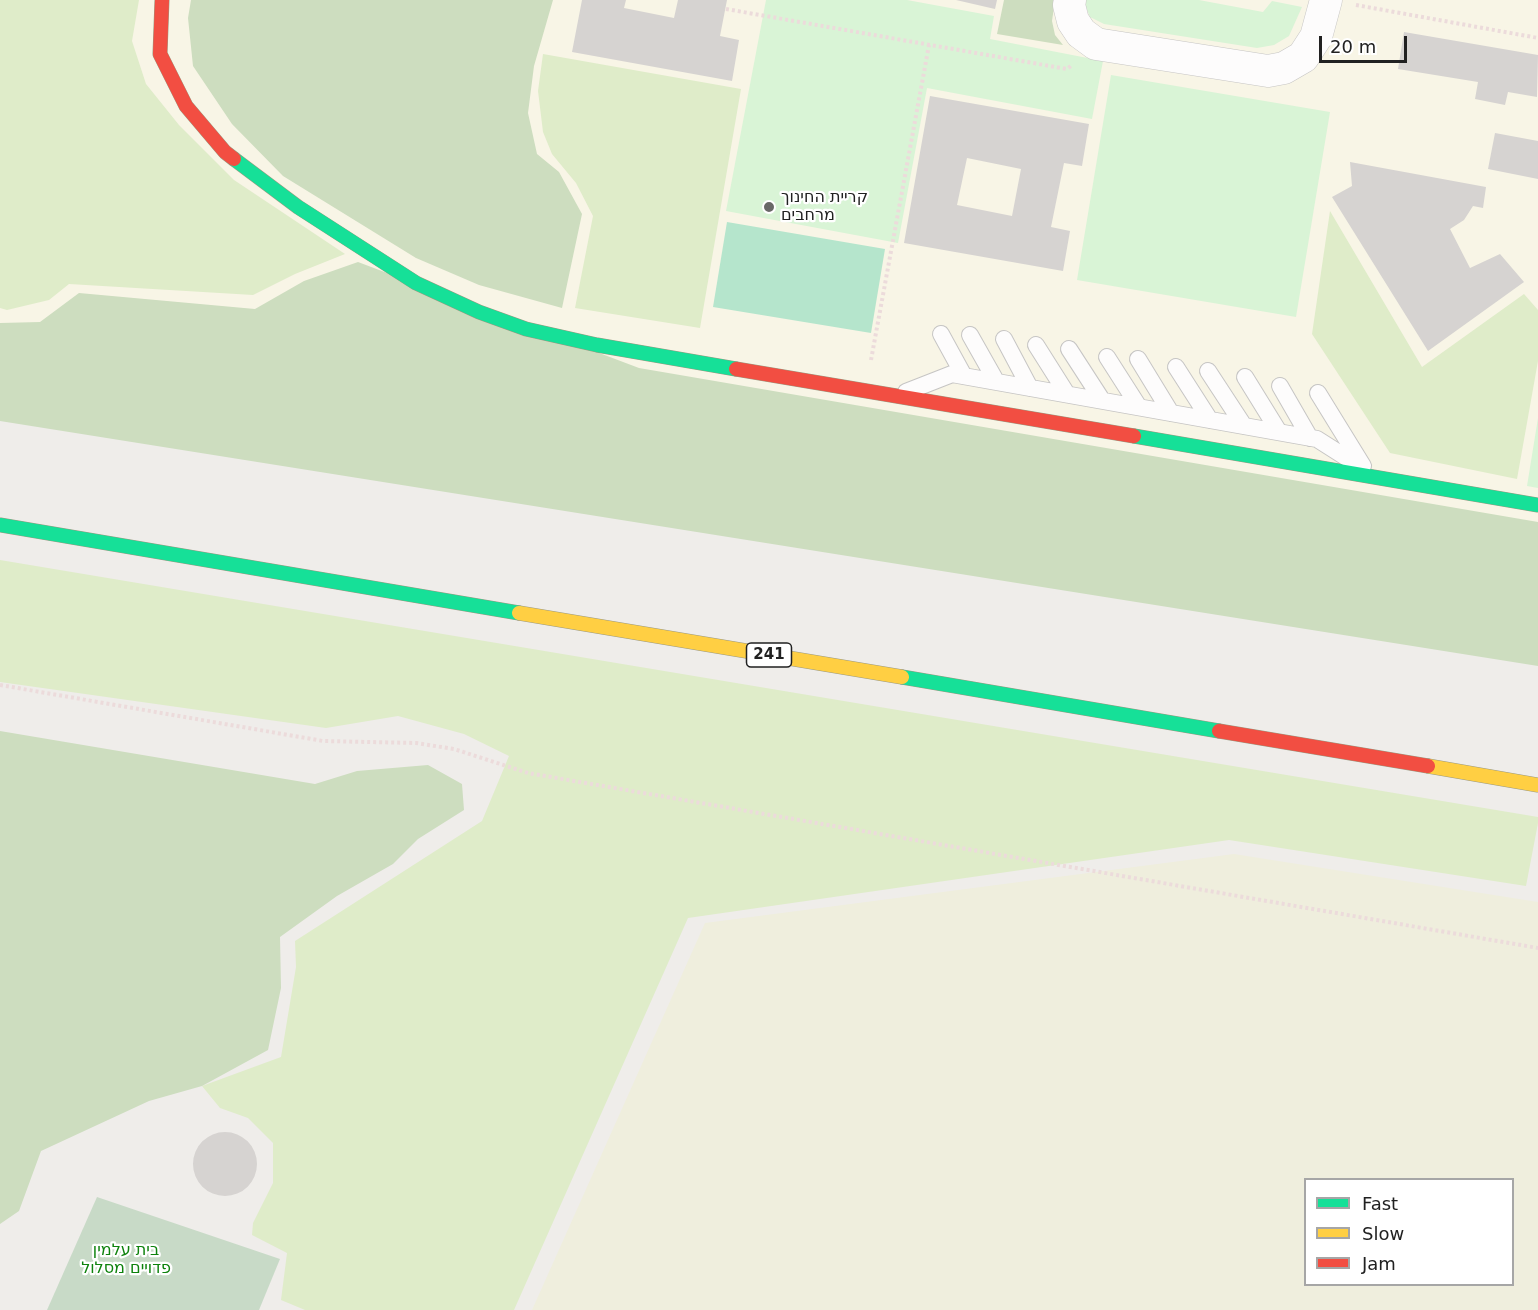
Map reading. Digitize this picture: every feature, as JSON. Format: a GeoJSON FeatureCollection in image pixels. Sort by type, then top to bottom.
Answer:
{"type":"FeatureCollection","features":[{"type":"Feature","properties":{"kind":"street"},"geometry":{"type":"LineString","coordinates":[[162,0],[160,54],[186,106],[225,152],[298,207],[416,283],[479,312],[526,328],[597,345],[1371,473],[1538,505]]}},
{"type":"Feature","properties":{"kind":"street"},"geometry":{"type":"LineString","coordinates":[[1070,0],[1072,21],[1081,33],[1095,44],[1268,71],[1284,68],[1303,57],[1338,2]]}},
{"type":"Feature","properties":{"kind":"street","name":"241"},"geometry":{"type":"LineString","coordinates":[[0,525],[1538,785]]}},
{"type":"Feature","properties":{"kind":"lane"},"geometry":{"type":"LineString","coordinates":[[941,333],[964,376]]}},
{"type":"Feature","properties":{"kind":"lane"},"geometry":{"type":"LineString","coordinates":[[970,335],[996,381]]}},
{"type":"Feature","properties":{"kind":"lane"},"geometry":{"type":"LineString","coordinates":[[1004,339],[1030,388]]}},
{"type":"Feature","properties":{"kind":"lane"},"geometry":{"type":"LineString","coordinates":[[1036,345],[1067,394]]}},
{"type":"Feature","properties":{"kind":"lane"},"geometry":{"type":"LineString","coordinates":[[1069,349],[1102,400]]}},
{"type":"Feature","properties":{"kind":"lane"},"geometry":{"type":"LineString","coordinates":[[1107,357],[1139,407]]}},
{"type":"Feature","properties":{"kind":"lane"},"geometry":{"type":"LineString","coordinates":[[1138,359],[1171,413]]}},
{"type":"Feature","properties":{"kind":"lane"},"geometry":{"type":"LineString","coordinates":[[1176,367],[1210,420]]}},
{"type":"Feature","properties":{"kind":"lane"},"geometry":{"type":"LineString","coordinates":[[1208,371],[1244,426]]}},
{"type":"Feature","properties":{"kind":"lane"},"geometry":{"type":"LineString","coordinates":[[896,396],[952,374],[996,381],[1317,439],[1371,473]]}},
{"type":"Feature","properties":{"kind":"lane"},"geometry":{"type":"LineString","coordinates":[[1245,377],[1279,432]]}},
{"type":"Feature","properties":{"kind":"lane"},"geometry":{"type":"LineString","coordinates":[[1280,386],[1310,438]]}},
{"type":"Feature","properties":{"kind":"lane"},"geometry":{"type":"LineString","coordinates":[[1318,393],[1371,473]]}},
{"type":"Feature","properties":{"kind":"path"},"geometry":{"type":"LineString","coordinates":[[1338,2],[1538,38]]}},
{"type":"Feature","properties":{"kind":"path"},"geometry":{"type":"LineString","coordinates":[[726,9],[1067,69],[1095,44]]}},
{"type":"Feature","properties":{"kind":"path"},"geometry":{"type":"LineString","coordinates":[[865,391],[929,45]]}},
{"type":"Feature","properties":{"kind":"path"},"geometry":{"type":"LineString","coordinates":[[0,685],[323,741],[416,743],[454,749],[528,773],[1538,948]]}},
{"type":"Feature","properties":{"kind":"shaded area","name":"קריית החינוך מרחבים"},"geometry":{"type":"Polygon","coordinates":[[[0,0],[1538,0],[1538,562],[0,414],[0,0]]]}},
{"type":"Feature","properties":{"kind":"green space"},"geometry":{"type":"Polygon","coordinates":[[[0,0],[139,0],[132,41],[146,84],[179,125],[234,180],[345,254],[295,274],[253,295],[69,284],[49,300],[7,310],[0,308],[0,0]]]}},
{"type":"Feature","properties":{"kind":"green space"},"geometry":{"type":"Polygon","coordinates":[[[191,0],[553,0],[534,66],[528,113],[537,154],[559,172],[582,214],[562,308],[479,285],[416,258],[283,176],[232,124],[193,66],[188,18],[191,0]]]}},
{"type":"Feature","properties":{"kind":"green space"},"geometry":{"type":"Polygon","coordinates":[[[766,0],[907,0],[994,16],[990,39],[1103,61],[1092,119],[927,88],[898,243],[726,211],[766,0]]]}},
{"type":"Feature","properties":{"kind":"green space"},"geometry":{"type":"Polygon","coordinates":[[[1004,0],[1055,0],[1052,21],[1055,35],[1063,45],[997,34],[1004,0]]]}},
{"type":"Feature","properties":{"kind":"green space"},"geometry":{"type":"Polygon","coordinates":[[[1083,0],[1199,0],[1263,12],[1272,1],[1302,7],[1289,36],[1274,45],[1257,48],[1104,24],[1090,17],[1083,0]]]}},
{"type":"Feature","properties":{"kind":"green space"},"geometry":{"type":"Polygon","coordinates":[[[543,54],[741,89],[700,328],[575,308],[593,216],[576,183],[552,154],[543,132],[538,91],[543,54]]]}},
{"type":"Feature","properties":{"kind":"green space"},"geometry":{"type":"Polygon","coordinates":[[[1111,75],[1330,112],[1296,317],[1077,280],[1111,75]]]}},
{"type":"Feature","properties":{"kind":"green space"},"geometry":{"type":"Polygon","coordinates":[[[1330,211],[1422,367],[1524,294],[1538,310],[1538,361],[1517,479],[1390,453],[1312,334],[1330,211]]]}},
{"type":"Feature","properties":{"kind":"green space"},"geometry":{"type":"Polygon","coordinates":[[[727,222],[885,249],[871,333],[713,307],[727,222]]]}},
{"type":"Feature","properties":{"kind":"green space"},"geometry":{"type":"Polygon","coordinates":[[[358,262],[639,368],[1538,522],[1538,666],[0,421],[0,323],[40,322],[79,293],[255,309],[304,281],[358,262]]]}},
{"type":"Feature","properties":{"kind":"green space"},"geometry":{"type":"Polygon","coordinates":[[[1538,418],[1538,488],[1527,486],[1538,418]]]}},
{"type":"Feature","properties":{"kind":"green space"},"geometry":{"type":"Polygon","coordinates":[[[0,560],[1538,817],[1526,886],[1229,840],[688,918],[514,1310],[305,1310],[281,1300],[287,1253],[252,1235],[253,1223],[273,1183],[273,1143],[248,1118],[220,1108],[202,1086],[281,1057],[296,967],[295,941],[482,821],[509,756],[464,734],[398,716],[326,728],[0,682],[0,560]]]}},
{"type":"Feature","properties":{"kind":"green space"},"geometry":{"type":"Polygon","coordinates":[[[0,731],[315,784],[357,771],[428,765],[462,784],[464,810],[418,839],[393,864],[337,896],[280,937],[281,988],[268,1050],[202,1086],[149,1101],[41,1151],[19,1211],[0,1224],[0,731]]]}},
{"type":"Feature","properties":{"kind":"green space"},"geometry":{"type":"Polygon","coordinates":[[[1234,854],[1538,902],[1538,1310],[532,1310],[705,923],[1234,854]]]}},
{"type":"Feature","properties":{"kind":"green space","name":"בית עלמין פדויים מסלול"},"geometry":{"type":"Polygon","coordinates":[[[97,1197],[280,1259],[259,1310],[47,1310],[97,1197]]]}},
{"type":"Feature","properties":{"kind":"building"},"geometry":{"type":"Polygon","coordinates":[[[582,0],[626,0],[624,8],[674,18],[678,0],[727,0],[720,36],[739,40],[732,81],[572,52],[582,0]]]}},
{"type":"Feature","properties":{"kind":"building"},"geometry":{"type":"Polygon","coordinates":[[[956,0],[997,0],[995,9],[956,0]]]}},
{"type":"Feature","properties":{"kind":"building"},"geometry":{"type":"Polygon","coordinates":[[[1404,32],[1538,55],[1537,97],[1508,92],[1505,105],[1475,99],[1478,82],[1398,69],[1404,32]]]}},
{"type":"Feature","properties":{"kind":"building"},"geometry":{"type":"Polygon","coordinates":[[[930,96],[1089,124],[1082,166],[1064,163],[1051,227],[1070,231],[1063,271],[904,243],[930,96]],[[967,158],[957,205],[1012,216],[1021,169],[967,158]]]}},
{"type":"Feature","properties":{"kind":"building"},"geometry":{"type":"Polygon","coordinates":[[[1495,133],[1538,141],[1538,179],[1488,169],[1495,133]]]}},
{"type":"Feature","properties":{"kind":"building"},"geometry":{"type":"Polygon","coordinates":[[[1350,162],[1486,187],[1483,208],[1473,206],[1464,220],[1450,229],[1470,268],[1500,254],[1524,282],[1428,351],[1332,197],[1352,186],[1350,162]]]}},
{"type":"Feature","properties":{"kind":"building"},"geometry":{"type":"Polygon","coordinates":[[[219,1132],[231,1132],[248,1141],[255,1152],[257,1164],[255,1176],[248,1187],[231,1196],[219,1196],[207,1191],[198,1182],[193,1170],[193,1158],[198,1146],[207,1137],[219,1132]]]}},
{"type":"Feature","properties":{"kind":"traffic: fast"},"geometry":{"type":"LineString","coordinates":[[234,159],[298,207],[416,283],[479,312],[526,329],[597,345],[736,369]]}},
{"type":"Feature","properties":{"kind":"traffic: fast"},"geometry":{"type":"LineString","coordinates":[[1134,436],[1538,505]]}},
{"type":"Feature","properties":{"kind":"traffic: fast"},"geometry":{"type":"LineString","coordinates":[[0,525],[519,613]]}},
{"type":"Feature","properties":{"kind":"traffic: fast"},"geometry":{"type":"LineString","coordinates":[[902,677],[1219,731]]}},
{"type":"Feature","properties":{"kind":"traffic: slow"},"geometry":{"type":"LineString","coordinates":[[519,613],[902,677]]}},
{"type":"Feature","properties":{"kind":"traffic: slow"},"geometry":{"type":"LineString","coordinates":[[1428,766],[1538,785]]}},
{"type":"Feature","properties":{"kind":"traffic: jam"},"geometry":{"type":"LineString","coordinates":[[162,0],[160,54],[186,106],[225,152],[234,159]]}},
{"type":"Feature","properties":{"kind":"traffic: jam"},"geometry":{"type":"LineString","coordinates":[[736,369],[1134,436]]}},
{"type":"Feature","properties":{"kind":"traffic: jam"},"geometry":{"type":"LineString","coordinates":[[1219,731],[1428,766]]}},
{"type":"Feature","properties":{"kind":"place","name":"קריית החינוך מרחבים"},"geometry":{"type":"Point","coordinates":[769,207]}}]}
